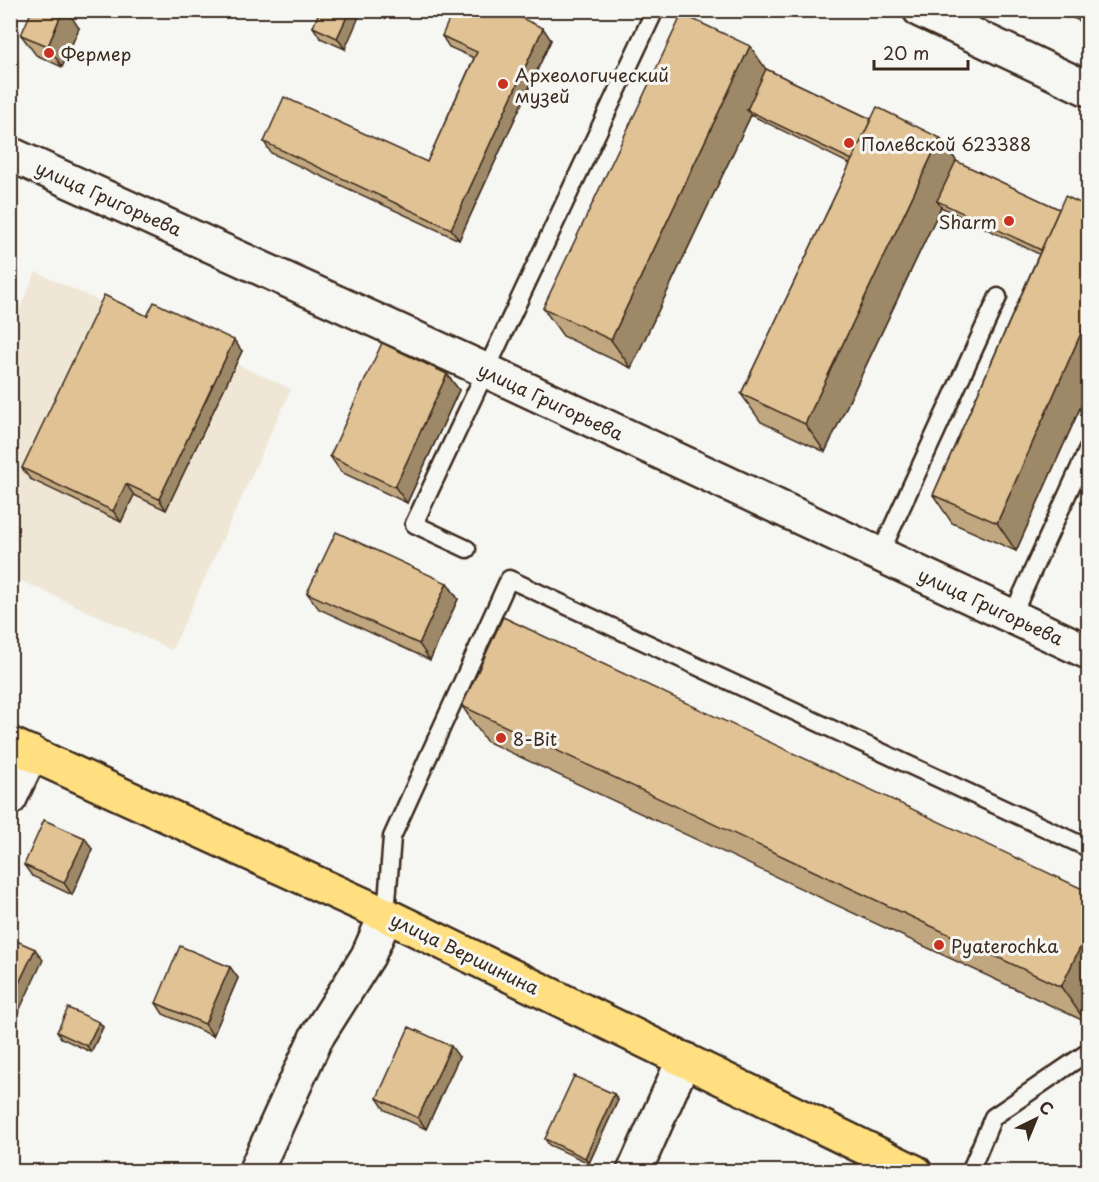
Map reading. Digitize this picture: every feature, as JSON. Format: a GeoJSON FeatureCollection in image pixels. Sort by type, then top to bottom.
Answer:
{"type":"FeatureCollection","features":[{"type":"Feature","properties":{"kind":"main road","name":"улица Вершинина"},"geometry":{"type":"LineString","coordinates":[[21,749],[386,915],[915,1172]]}},
{"type":"Feature","properties":{"kind":"street"},"geometry":{"type":"LineString","coordinates":[[920,10],[1089,89]]}},
{"type":"Feature","properties":{"kind":"street","name":"улица Григорьева"},"geometry":{"type":"LineString","coordinates":[[10,154],[485,370],[1089,652]]}},
{"type":"Feature","properties":{"kind":"street"},"geometry":{"type":"LineString","coordinates":[[10,798],[21,749]]}},
{"type":"Feature","properties":{"kind":"street"},"geometry":{"type":"LineString","coordinates":[[255,1172],[316,1038],[368,956],[386,915]]}},
{"type":"Feature","properties":{"kind":"street"},"geometry":{"type":"LineString","coordinates":[[634,1172],[684,1059]]}},
{"type":"Feature","properties":{"kind":"lane"},"geometry":{"type":"LineString","coordinates":[[467,549],[414,524],[655,10]]}},
{"type":"Feature","properties":{"kind":"lane"},"geometry":{"type":"LineString","coordinates":[[880,554],[998,297]]}},
{"type":"Feature","properties":{"kind":"lane"},"geometry":{"type":"LineString","coordinates":[[1012,616],[1089,449]]}},
{"type":"Feature","properties":{"kind":"lane"},"geometry":{"type":"LineString","coordinates":[[386,915],[392,837],[509,579],[1089,848]]}},
{"type":"Feature","properties":{"kind":"lane"},"geometry":{"type":"LineString","coordinates":[[970,1172],[993,1117],[1089,1052]]}},
{"type":"Feature","properties":{"kind":"shaded area"},"geometry":{"type":"Polygon","coordinates":[[[36,272],[291,389],[172,650],[11,576],[11,327],[36,272]]]}},
{"type":"Feature","properties":{"kind":"building"},"geometry":{"type":"Polygon","coordinates":[[[32,10],[63,10],[48,46],[21,35],[32,10]]]}},
{"type":"Feature","properties":{"kind":"building"},"geometry":{"type":"Polygon","coordinates":[[[320,10],[350,10],[337,38],[313,27],[320,10]]]}},
{"type":"Feature","properties":{"kind":"building"},"geometry":{"type":"Polygon","coordinates":[[[453,10],[504,10],[543,28],[451,229],[264,142],[284,97],[427,162],[477,52],[442,36],[453,10]]]}},
{"type":"Feature","properties":{"kind":"building"},"geometry":{"type":"Polygon","coordinates":[[[682,14],[750,46],[611,340],[543,308],[682,14]]]}},
{"type":"Feature","properties":{"kind":"building"},"geometry":{"type":"Polygon","coordinates":[[[766,69],[871,119],[852,160],[747,110],[766,69]]]}},
{"type":"Feature","properties":{"kind":"building"},"geometry":{"type":"Polygon","coordinates":[[[877,107],[940,138],[805,424],[741,394],[877,107]]]}},
{"type":"Feature","properties":{"kind":"building"},"geometry":{"type":"Polygon","coordinates":[[[956,161],[1059,209],[1041,250],[937,201],[956,161]]]}},
{"type":"Feature","properties":{"kind":"building"},"geometry":{"type":"Polygon","coordinates":[[[1065,196],[1089,207],[1089,315],[997,523],[933,495],[1065,196]]]}},
{"type":"Feature","properties":{"kind":"building"},"geometry":{"type":"Polygon","coordinates":[[[104,295],[147,316],[154,302],[234,340],[159,499],[126,484],[113,511],[22,468],[104,295]]]}},
{"type":"Feature","properties":{"kind":"building"},"geometry":{"type":"Polygon","coordinates":[[[382,343],[447,374],[395,487],[330,456],[382,343]]]}},
{"type":"Feature","properties":{"kind":"building"},"geometry":{"type":"Polygon","coordinates":[[[336,532],[447,583],[419,644],[307,593],[336,532]]]}},
{"type":"Feature","properties":{"kind":"building"},"geometry":{"type":"Polygon","coordinates":[[[503,617],[1089,892],[1089,929],[1061,987],[462,706],[503,617]]]}},
{"type":"Feature","properties":{"kind":"building"},"geometry":{"type":"Polygon","coordinates":[[[44,820],[85,838],[64,883],[24,865],[44,820]]]}},
{"type":"Feature","properties":{"kind":"building"},"geometry":{"type":"Polygon","coordinates":[[[10,938],[35,949],[10,1002],[10,938]]]}},
{"type":"Feature","properties":{"kind":"building"},"geometry":{"type":"Polygon","coordinates":[[[180,946],[230,967],[205,1024],[156,1003],[180,946]]]}},
{"type":"Feature","properties":{"kind":"building"},"geometry":{"type":"Polygon","coordinates":[[[68,1008],[99,1022],[87,1046],[57,1032],[68,1008]]]}},
{"type":"Feature","properties":{"kind":"building"},"geometry":{"type":"Polygon","coordinates":[[[409,1027],[451,1046],[418,1118],[377,1098],[409,1027]]]}},
{"type":"Feature","properties":{"kind":"building"},"geometry":{"type":"Polygon","coordinates":[[[574,1076],[614,1094],[585,1158],[545,1139],[574,1076]]]}},
{"type":"Feature","properties":{"kind":"building"},"geometry":{"type":"Polygon","coordinates":[[[687,1167],[698,1172],[685,1172],[687,1167]]]}},
{"type":"Feature","properties":{"kind":"place","name":"Фермер"},"geometry":{"type":"Point","coordinates":[49,53]}},
{"type":"Feature","properties":{"kind":"place","name":"Археологический музей"},"geometry":{"type":"Point","coordinates":[503,84]}},
{"type":"Feature","properties":{"kind":"place","name":"Полевской 623388"},"geometry":{"type":"Point","coordinates":[849,143]}},
{"type":"Feature","properties":{"kind":"place","name":"Sharm"},"geometry":{"type":"Point","coordinates":[1009,221]}},
{"type":"Feature","properties":{"kind":"place","name":"8-Bit"},"geometry":{"type":"Point","coordinates":[501,738]}},
{"type":"Feature","properties":{"kind":"place","name":"Pyaterochka"},"geometry":{"type":"Point","coordinates":[939,945]}}]}
